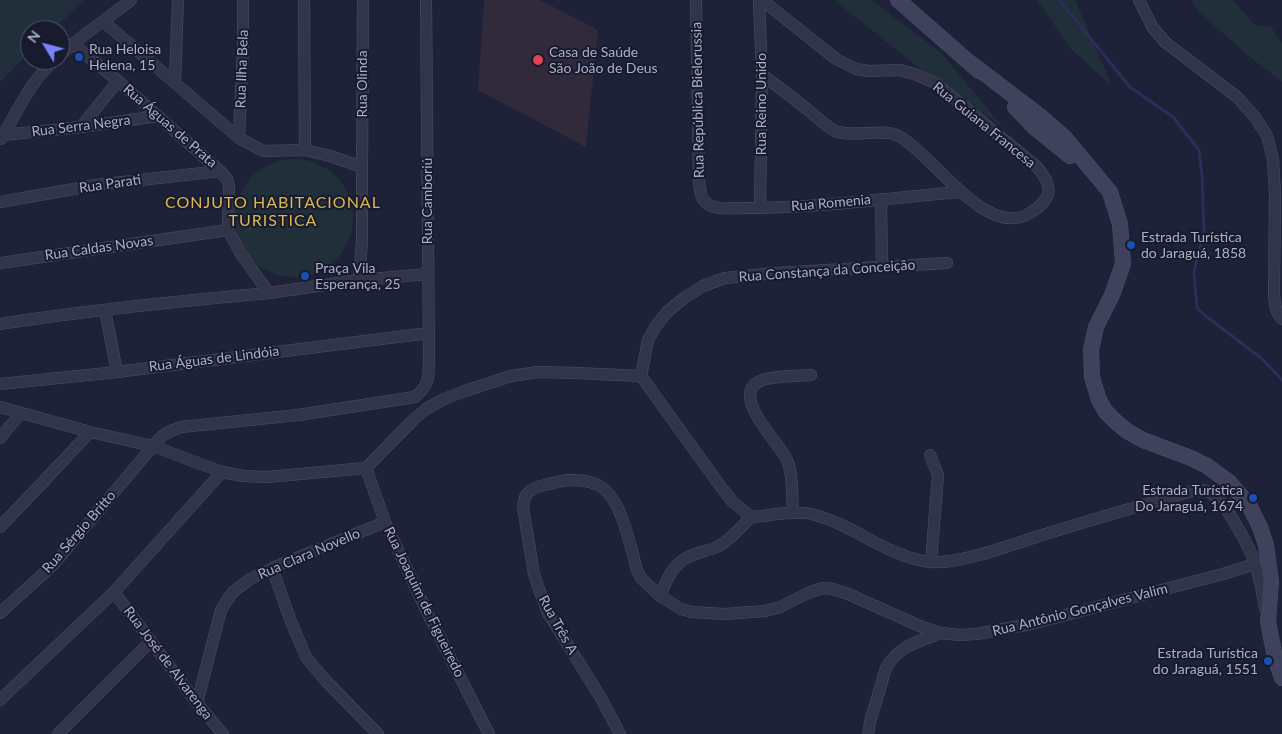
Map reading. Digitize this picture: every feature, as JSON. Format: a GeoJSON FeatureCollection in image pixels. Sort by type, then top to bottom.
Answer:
{"type":"FeatureCollection","features":[{"type":"Feature","properties":{"kind":"main road"},"geometry":{"type":"LineString","coordinates":[[898,0],[972,64],[1034,126],[1110,192],[1120,224],[1123,264],[1112,295],[1096,327],[1091,350],[1092,377],[1099,400],[1106,412],[1127,431],[1143,440],[1207,466],[1229,482],[1249,505],[1260,526],[1266,545],[1271,582],[1268,622],[1275,657],[1282,678]]}},
{"type":"Feature","properties":{"kind":"street"},"geometry":{"type":"LineString","coordinates":[[70,47],[131,0]]}},
{"type":"Feature","properties":{"kind":"street"},"geometry":{"type":"LineString","coordinates":[[175,84],[178,0]]}},
{"type":"Feature","properties":{"kind":"street","name":"Rua Ilha Bela"},"geometry":{"type":"LineString","coordinates":[[239,138],[244,45],[243,0]]}},
{"type":"Feature","properties":{"kind":"street"},"geometry":{"type":"LineString","coordinates":[[304,0],[306,150]]}},
{"type":"Feature","properties":{"kind":"street","name":"Rua Olinda"},"geometry":{"type":"LineString","coordinates":[[359,280],[362,242],[363,0]]}},
{"type":"Feature","properties":{"kind":"street","name":"Rua Camboriú"},"geometry":{"type":"LineString","coordinates":[[152,446],[162,436],[181,428],[298,415],[415,396],[426,384],[429,354],[426,0]]}},
{"type":"Feature","properties":{"kind":"street","name":"Rua República Bielorussia"},"geometry":{"type":"LineString","coordinates":[[696,0],[699,181],[704,200]]}},
{"type":"Feature","properties":{"kind":"street","name":"Rua Reino Unido"},"geometry":{"type":"LineString","coordinates":[[760,208],[761,0]]}},
{"type":"Feature","properties":{"kind":"street","name":"Rua Guiana Francesa"},"geometry":{"type":"LineString","coordinates":[[761,0],[836,59],[856,69],[868,71],[900,70],[918,75],[934,83],[1037,167],[1048,187],[1048,193],[1044,201],[1036,210],[1024,217],[1010,218],[997,216],[982,209],[960,192]]}},
{"type":"Feature","properties":{"kind":"street"},"geometry":{"type":"LineString","coordinates":[[1139,0],[1153,28],[1165,42],[1237,97],[1255,117],[1267,136],[1274,159],[1274,294],[1278,315],[1282,319]]}},
{"type":"Feature","properties":{"kind":"street"},"geometry":{"type":"LineString","coordinates":[[104,22],[239,138],[263,151],[306,150],[362,167]]}},
{"type":"Feature","properties":{"kind":"street","name":"Rua Águas de Prata"},"geometry":{"type":"LineString","coordinates":[[73,44],[220,171]]}},
{"type":"Feature","properties":{"kind":"street"},"geometry":{"type":"LineString","coordinates":[[2,137],[31,87],[44,70]]}},
{"type":"Feature","properties":{"kind":"street"},"geometry":{"type":"LineString","coordinates":[[762,75],[835,130],[845,133],[867,134],[885,132],[895,135],[921,154],[960,192]]}},
{"type":"Feature","properties":{"kind":"street"},"geometry":{"type":"LineString","coordinates":[[80,127],[118,81]]}},
{"type":"Feature","properties":{"kind":"street","name":"Rua Serra Negra"},"geometry":{"type":"LineString","coordinates":[[2,137],[158,116]]}},
{"type":"Feature","properties":{"kind":"street"},"geometry":{"type":"LineString","coordinates":[[220,171],[227,179],[229,186],[228,230],[241,254],[269,293]]}},
{"type":"Feature","properties":{"kind":"street","name":"Rua Parati"},"geometry":{"type":"LineString","coordinates":[[0,202],[96,185],[220,171]]}},
{"type":"Feature","properties":{"kind":"street","name":"Rua Romenia"},"geometry":{"type":"LineString","coordinates":[[704,200],[716,208],[760,208],[818,206],[960,192]]}},
{"type":"Feature","properties":{"kind":"street"},"geometry":{"type":"LineString","coordinates":[[881,199],[882,267]]}},
{"type":"Feature","properties":{"kind":"street","name":"Rua Caldas Novas"},"geometry":{"type":"LineString","coordinates":[[0,263],[228,230]]}},
{"type":"Feature","properties":{"kind":"street","name":"Rua Constança da Conceição"},"geometry":{"type":"LineString","coordinates":[[640,376],[648,340],[656,326],[667,312],[703,286],[725,278],[775,273],[948,263]]}},
{"type":"Feature","properties":{"kind":"street"},"geometry":{"type":"LineString","coordinates":[[0,324],[154,304],[269,293],[359,280],[428,274]]}},
{"type":"Feature","properties":{"kind":"street"},"geometry":{"type":"LineString","coordinates":[[105,310],[117,372]]}},
{"type":"Feature","properties":{"kind":"street","name":"Rua Águas de Lindóia"},"geometry":{"type":"LineString","coordinates":[[0,384],[117,372],[428,333]]}},
{"type":"Feature","properties":{"kind":"street"},"geometry":{"type":"LineString","coordinates":[[0,407],[90,432],[152,446],[222,472],[243,476],[267,477],[366,468],[426,409],[444,399],[511,376],[538,372],[640,376],[732,501],[751,517]]}},
{"type":"Feature","properties":{"kind":"street"},"geometry":{"type":"LineString","coordinates":[[793,513],[788,461],[757,417],[750,398],[750,392],[758,382],[767,379],[811,375]]}},
{"type":"Feature","properties":{"kind":"street"},"geometry":{"type":"LineString","coordinates":[[0,438],[21,413]]}},
{"type":"Feature","properties":{"kind":"street"},"geometry":{"type":"LineString","coordinates":[[0,527],[90,432]]}},
{"type":"Feature","properties":{"kind":"street","name":"Rua Sérgio Britto"},"geometry":{"type":"LineString","coordinates":[[0,613],[54,564],[152,446]]}},
{"type":"Feature","properties":{"kind":"street"},"geometry":{"type":"LineString","coordinates":[[930,454],[938,475],[931,562]]}},
{"type":"Feature","properties":{"kind":"street","name":"Rua Joaquim de Figueiredo"},"geometry":{"type":"LineString","coordinates":[[366,468],[385,522],[429,616],[489,734]]}},
{"type":"Feature","properties":{"kind":"street"},"geometry":{"type":"LineString","coordinates":[[0,700],[114,592],[222,472]]}},
{"type":"Feature","properties":{"kind":"street","name":"Rua Antônio Gonçalves Valim"},"geometry":{"type":"LineString","coordinates":[[523,507],[526,495],[536,487],[566,480],[586,481],[598,485],[614,500],[641,578],[660,596],[682,609],[692,612],[724,614],[765,611],[780,607],[810,592],[823,588],[833,588],[922,627],[941,633],[959,635],[977,634],[1032,624],[1255,564]]}},
{"type":"Feature","properties":{"kind":"street"},"geometry":{"type":"LineString","coordinates":[[660,596],[667,578],[677,566],[687,558],[721,545],[734,535],[751,517],[809,513],[842,525],[904,555],[931,562],[982,553],[1127,509],[1196,490],[1205,490],[1219,499],[1227,510],[1255,564],[1268,622]]}},
{"type":"Feature","properties":{"kind":"street","name":"Rua Três A"},"geometry":{"type":"LineString","coordinates":[[523,507],[534,574],[548,613],[601,698],[620,734]]}},
{"type":"Feature","properties":{"kind":"street","name":"Rua Clara Novello"},"geometry":{"type":"LineString","coordinates":[[197,702],[221,610],[233,592],[250,579],[272,568],[385,522]]}},
{"type":"Feature","properties":{"kind":"street"},"geometry":{"type":"LineString","coordinates":[[1255,564],[1271,582]]}},
{"type":"Feature","properties":{"kind":"street"},"geometry":{"type":"LineString","coordinates":[[272,568],[306,657],[326,681],[378,734]]}},
{"type":"Feature","properties":{"kind":"street","name":"Rua José de Alvarenga"},"geometry":{"type":"LineString","coordinates":[[114,592],[222,734]]}},
{"type":"Feature","properties":{"kind":"street"},"geometry":{"type":"LineString","coordinates":[[868,734],[886,668],[891,659],[910,644],[941,633]]}},
{"type":"Feature","properties":{"kind":"street"},"geometry":{"type":"LineString","coordinates":[[58,734],[151,641]]}},
{"type":"Feature","properties":{"kind":"shaded area"},"geometry":{"type":"Polygon","coordinates":[[[0,0],[83,0],[63,20],[20,20],[20,62],[0,82],[0,0]]]}},
{"type":"Feature","properties":{"kind":"shaded area","name":"Casa de Saúde São João de Deus"},"geometry":{"type":"Polygon","coordinates":[[[484,0],[540,0],[598,30],[586,147],[478,90],[484,0]]]}},
{"type":"Feature","properties":{"kind":"shaded area"},"geometry":{"type":"Polygon","coordinates":[[[834,0],[872,0],[941,53],[1003,127],[924,72],[834,0]]]}},
{"type":"Feature","properties":{"kind":"shaded area"},"geometry":{"type":"Polygon","coordinates":[[[1037,0],[1075,0],[1112,86],[1070,48],[1037,0]]]}},
{"type":"Feature","properties":{"kind":"shaded area"},"geometry":{"type":"Polygon","coordinates":[[[1191,0],[1232,0],[1255,25],[1271,27],[1282,43],[1282,82],[1205,17],[1191,0]]]}},
{"type":"Feature","properties":{"kind":"shaded area"},"geometry":{"type":"Polygon","coordinates":[[[294,159],[317,163],[336,176],[349,195],[353,218],[349,241],[336,260],[317,273],[294,277],[271,273],[252,260],[239,241],[235,218],[239,195],[252,176],[271,163],[294,159]]]}},
{"type":"Feature","properties":{"kind":"waterway"},"geometry":{"type":"LineString","coordinates":[[1059,0],[1130,87],[1173,117],[1199,150],[1204,231],[1194,272],[1197,308],[1261,358],[1282,380]]}},
{"type":"Feature","properties":{"kind":"place","name":"Rua Heloisa Helena, 15"},"geometry":{"type":"Point","coordinates":[79,57]}},
{"type":"Feature","properties":{"kind":"place","name":"Casa de Saúde São João de Deus"},"geometry":{"type":"Point","coordinates":[538,60]}},
{"type":"Feature","properties":{"kind":"place","name":"Estrada Turística do Jaraguá, 1858"},"geometry":{"type":"Point","coordinates":[1131,245]}},
{"type":"Feature","properties":{"kind":"place","name":"Praça Vila Esperança, 25"},"geometry":{"type":"Point","coordinates":[305,276]}},
{"type":"Feature","properties":{"kind":"place","name":"Estrada Turística Do Jaraguá, 1674"},"geometry":{"type":"Point","coordinates":[1253,498]}},
{"type":"Feature","properties":{"kind":"place","name":"Estrada Turística do Jaraguá, 1551"},"geometry":{"type":"Point","coordinates":[1268,661]}},
{"type":"Feature","properties":{"kind":"district","name":"CONJUTO HABITACIONAL TURISTICA"},"geometry":{"type":"Point","coordinates":[273,212]}}]}
